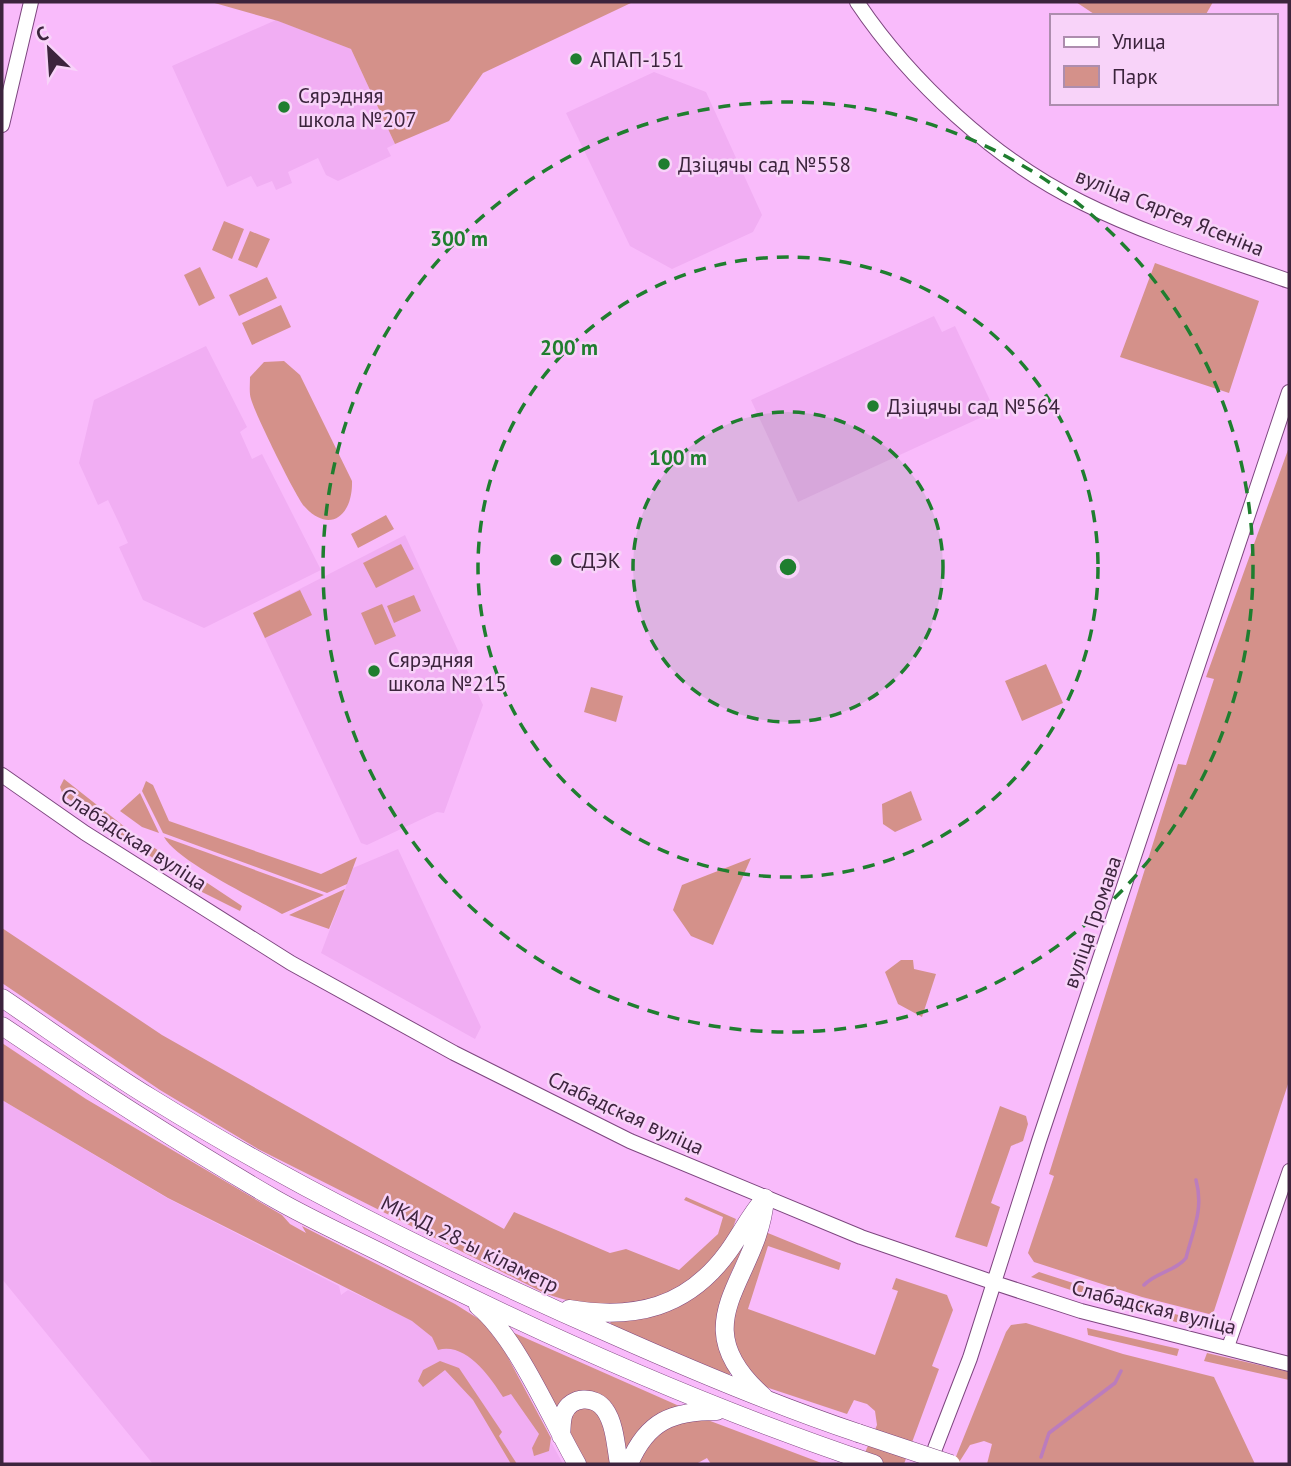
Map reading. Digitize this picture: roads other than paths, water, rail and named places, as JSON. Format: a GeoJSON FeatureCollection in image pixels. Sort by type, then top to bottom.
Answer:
{"type":"FeatureCollection","features":[{"type":"Feature","properties":{"kind":"highway","name":"МКАД, 28-ы кіламетр"},"geometry":{"type":"LineString","coordinates":[[2,998],[150,1098],[387,1230],[538,1303],[772,1404],[951,1464]]}},
{"type":"Feature","properties":{"kind":"highway"},"geometry":{"type":"LineString","coordinates":[[2,1026],[82,1080],[277,1200],[464,1295],[626,1370],[727,1411],[874,1464]]}},
{"type":"Feature","properties":{"kind":"highway"},"geometry":{"type":"LineString","coordinates":[[538,1303],[621,1314],[661,1306],[695,1286],[713,1270],[765,1198]]}},
{"type":"Feature","properties":{"kind":"highway"},"geometry":{"type":"LineString","coordinates":[[765,1198],[763,1224],[730,1297],[723,1326],[729,1353],[738,1369],[772,1404]]}},
{"type":"Feature","properties":{"kind":"highway"},"geometry":{"type":"LineString","coordinates":[[464,1295],[496,1325],[577,1464]]}},
{"type":"Feature","properties":{"kind":"highway"},"geometry":{"type":"LineString","coordinates":[[561,1436],[565,1410],[570,1405],[587,1399],[596,1401],[607,1413],[619,1464]]}},
{"type":"Feature","properties":{"kind":"highway"},"geometry":{"type":"LineString","coordinates":[[629,1464],[644,1437],[664,1420],[685,1412],[727,1411]]}},
{"type":"Feature","properties":{"kind":"main road"},"geometry":{"type":"LineString","coordinates":[[2,125],[31,2]]}},
{"type":"Feature","properties":{"kind":"main road","name":"вуліца Сяргея Ясеніна"},"geometry":{"type":"LineString","coordinates":[[857,2],[919,77],[963,120],[1021,167],[1099,211],[1289,281]]}},
{"type":"Feature","properties":{"kind":"main road","name":"вуліца Громава"},"geometry":{"type":"LineString","coordinates":[[929,1464],[995,1283],[1039,1141],[1289,392]]}},
{"type":"Feature","properties":{"kind":"main road","name":"Слабадская вуліца"},"geometry":{"type":"LineString","coordinates":[[2,775],[238,932],[373,1008],[594,1123],[861,1237],[1081,1311],[1289,1364]]}},
{"type":"Feature","properties":{"kind":"street"},"geometry":{"type":"LineString","coordinates":[[1228,1347],[1289,1170]]}},
{"type":"Feature","properties":{"kind":"waterway"},"geometry":{"type":"LineString","coordinates":[[1144,1285],[1186,1258],[1198,1210],[1196,1180]]}},
{"type":"Feature","properties":{"kind":"waterway"},"geometry":{"type":"LineString","coordinates":[[1041,1457],[1049,1433],[1115,1383],[1121,1371]]}},
{"type":"Feature","properties":{"kind":"place","name":"АПАП-151"},"geometry":{"type":"Point","coordinates":[576,59]}},
{"type":"Feature","properties":{"kind":"place","name":"Сярэдняя школа №207"},"geometry":{"type":"Point","coordinates":[284,107]}},
{"type":"Feature","properties":{"kind":"place","name":"Дзіцячы сад №558"},"geometry":{"type":"Point","coordinates":[664,164]}},
{"type":"Feature","properties":{"kind":"place","name":"Дзіцячы сад №564"},"geometry":{"type":"Point","coordinates":[873,406]}},
{"type":"Feature","properties":{"kind":"place","name":"СДЭК"},"geometry":{"type":"Point","coordinates":[556,560]}},
{"type":"Feature","properties":{"kind":"place","name":"Сярэдняя школа №215"},"geometry":{"type":"Point","coordinates":[374,671]}}]}
